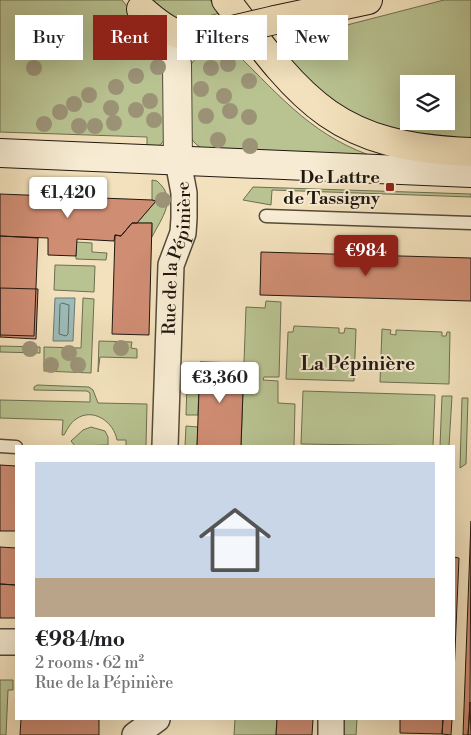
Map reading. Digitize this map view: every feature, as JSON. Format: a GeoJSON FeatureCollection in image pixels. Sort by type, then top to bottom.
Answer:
{"type":"FeatureCollection","features":[{"type":"Feature","properties":{"kind":"highway"},"geometry":{"type":"LineString","coordinates":[[226,0],[272,60],[302,94],[338,120],[362,133],[392,144],[434,151],[471,152]]}},
{"type":"Feature","properties":{"kind":"highway"},"geometry":{"type":"LineString","coordinates":[[138,5],[164,29],[178,35],[211,35],[368,0]]}},
{"type":"Feature","properties":{"kind":"main road"},"geometry":{"type":"LineString","coordinates":[[138,5],[177,64],[178,161]]}},
{"type":"Feature","properties":{"kind":"main road","name":"Rue de la Pépinière"},"geometry":{"type":"LineString","coordinates":[[0,154],[471,173]]}},
{"type":"Feature","properties":{"kind":"street","name":"Rue de la Pépinière"},"geometry":{"type":"LineString","coordinates":[[165,445],[171,265],[183,233],[184,218],[184,193],[178,161]]}},
{"type":"Feature","properties":{"kind":"street"},"geometry":{"type":"LineString","coordinates":[[0,642],[15,642]]}},
{"type":"Feature","properties":{"kind":"street"},"geometry":{"type":"LineString","coordinates":[[135,735],[156,720]]}},
{"type":"Feature","properties":{"kind":"street"},"geometry":{"type":"LineString","coordinates":[[331,735],[332,720]]}},
{"type":"Feature","properties":{"kind":"lane"},"geometry":{"type":"LineString","coordinates":[[266,216],[471,222]]}},
{"type":"Feature","properties":{"kind":"lane"},"geometry":{"type":"LineString","coordinates":[[0,446],[15,447]]}},
{"type":"Feature","properties":{"kind":"green space"},"geometry":{"type":"Polygon","coordinates":[[[0,0],[122,0],[134,15],[93,15],[93,60],[166,60],[166,137],[156,147],[147,150],[147,137],[0,132],[0,0]]]}},
{"type":"Feature","properties":{"kind":"green space"},"geometry":{"type":"Polygon","coordinates":[[[149,0],[210,0],[220,13],[212,15],[177,15],[177,21],[149,0]]]}},
{"type":"Feature","properties":{"kind":"green space"},"geometry":{"type":"Polygon","coordinates":[[[444,0],[471,0],[471,140],[397,132],[357,118],[308,82],[291,60],[348,60],[348,25],[444,0]]]}},
{"type":"Feature","properties":{"kind":"green space"},"geometry":{"type":"Polygon","coordinates":[[[194,60],[243,60],[301,116],[318,129],[358,151],[381,159],[209,152],[198,146],[193,141],[191,135],[188,93],[190,67],[194,60]]]}},
{"type":"Feature","properties":{"kind":"green space"},"geometry":{"type":"Polygon","coordinates":[[[152,180],[157,181],[163,188],[167,201],[164,215],[152,237],[152,223],[137,223],[156,201],[152,200],[152,180]]]}},
{"type":"Feature","properties":{"kind":"green space"},"geometry":{"type":"Polygon","coordinates":[[[253,187],[471,194],[471,197],[272,190],[271,205],[243,200],[253,187]]]}},
{"type":"Feature","properties":{"kind":"green space"},"geometry":{"type":"Polygon","coordinates":[[[76,242],[92,243],[92,252],[107,253],[106,260],[76,259],[76,242]]]}},
{"type":"Feature","properties":{"kind":"green space"},"geometry":{"type":"Polygon","coordinates":[[[55,265],[95,266],[94,292],[54,290],[55,265]]]}},
{"type":"Feature","properties":{"kind":"green space"},"geometry":{"type":"Polygon","coordinates":[[[83,298],[94,299],[91,373],[44,371],[44,347],[81,348],[83,298]]]}},
{"type":"Feature","properties":{"kind":"green space"},"geometry":{"type":"Polygon","coordinates":[[[266,301],[281,302],[279,377],[264,377],[263,380],[278,381],[278,403],[295,404],[294,445],[241,445],[246,307],[265,308],[266,301]]]}},
{"type":"Feature","properties":{"kind":"green space"},"geometry":{"type":"Polygon","coordinates":[[[294,326],[339,328],[339,333],[344,333],[345,328],[356,329],[354,381],[286,379],[288,332],[293,332],[294,326]]]}},
{"type":"Feature","properties":{"kind":"green space"},"geometry":{"type":"Polygon","coordinates":[[[382,329],[391,330],[390,334],[396,335],[396,330],[442,332],[442,336],[446,336],[447,332],[450,332],[449,384],[380,382],[382,329]]]}},
{"type":"Feature","properties":{"kind":"green space"},"geometry":{"type":"Polygon","coordinates":[[[99,341],[132,342],[131,348],[137,349],[137,358],[100,357],[98,372],[99,341]]]}},
{"type":"Feature","properties":{"kind":"green space"},"geometry":{"type":"Polygon","coordinates":[[[0,346],[40,347],[40,353],[0,352],[0,346]]]}},
{"type":"Feature","properties":{"kind":"green space"},"geometry":{"type":"Polygon","coordinates":[[[187,383],[199,383],[198,415],[186,415],[187,383]]]}},
{"type":"Feature","properties":{"kind":"green space"},"geometry":{"type":"Polygon","coordinates":[[[37,385],[89,387],[93,390],[98,403],[147,404],[146,445],[126,445],[126,440],[117,440],[112,427],[102,418],[96,416],[89,415],[76,419],[64,435],[62,435],[63,420],[0,418],[0,400],[90,402],[90,393],[87,391],[34,390],[34,387],[37,385]]]}},
{"type":"Feature","properties":{"kind":"green space"},"geometry":{"type":"Polygon","coordinates":[[[303,391],[435,395],[433,445],[301,444],[303,391]]]}},
{"type":"Feature","properties":{"kind":"green space"},"geometry":{"type":"Polygon","coordinates":[[[442,396],[452,396],[449,445],[440,445],[442,396]]]}},
{"type":"Feature","properties":{"kind":"green space"},"geometry":{"type":"Polygon","coordinates":[[[462,398],[468,398],[466,464],[460,468],[462,398]]]}},
{"type":"Feature","properties":{"kind":"green space"},"geometry":{"type":"Polygon","coordinates":[[[186,426],[198,427],[197,445],[185,445],[186,426]]]}},
{"type":"Feature","properties":{"kind":"green space"},"geometry":{"type":"Polygon","coordinates":[[[91,427],[105,431],[108,437],[108,445],[74,445],[71,441],[83,430],[91,427]]]}},
{"type":"Feature","properties":{"kind":"green space"},"geometry":{"type":"Polygon","coordinates":[[[0,680],[13,680],[13,690],[8,690],[6,735],[0,735],[0,680]]]}},
{"type":"Feature","properties":{"kind":"green space"},"geometry":{"type":"Polygon","coordinates":[[[235,720],[277,720],[276,735],[234,735],[235,720]]]}},
{"type":"Feature","properties":{"kind":"green space"},"geometry":{"type":"Polygon","coordinates":[[[341,720],[357,720],[356,735],[340,735],[341,720]]]}},
{"type":"Feature","properties":{"kind":"water"},"geometry":{"type":"Polygon","coordinates":[[[55,298],[75,298],[73,341],[53,341],[55,298]]]}},
{"type":"Feature","properties":{"kind":"building"},"geometry":{"type":"Polygon","coordinates":[[[0,194],[156,201],[137,223],[132,223],[121,236],[115,235],[114,241],[77,239],[76,256],[48,255],[48,238],[0,236],[0,194]]]}},
{"type":"Feature","properties":{"kind":"building"},"geometry":{"type":"Polygon","coordinates":[[[132,223],[152,223],[149,335],[112,334],[115,235],[121,236],[132,223]]]}},
{"type":"Feature","properties":{"kind":"building"},"geometry":{"type":"Polygon","coordinates":[[[0,236],[38,238],[34,336],[0,335],[0,236]]]}},
{"type":"Feature","properties":{"kind":"building"},"geometry":{"type":"Polygon","coordinates":[[[261,252],[471,258],[471,301],[260,295],[261,252]]]}},
{"type":"Feature","properties":{"kind":"building"},"geometry":{"type":"Polygon","coordinates":[[[0,288],[38,289],[36,339],[0,337],[0,288]]]}},
{"type":"Feature","properties":{"kind":"building"},"geometry":{"type":"Polygon","coordinates":[[[200,362],[244,363],[241,445],[197,445],[200,362]]]}},
{"type":"Feature","properties":{"kind":"building"},"geometry":{"type":"Polygon","coordinates":[[[0,465],[15,466],[15,531],[0,531],[0,465]]]}},
{"type":"Feature","properties":{"kind":"building"},"geometry":{"type":"Polygon","coordinates":[[[471,521],[470,702],[468,735],[463,735],[471,521]]]}},
{"type":"Feature","properties":{"kind":"building"},"geometry":{"type":"Polygon","coordinates":[[[0,547],[15,548],[15,585],[0,584],[0,547]]]}},
{"type":"Feature","properties":{"kind":"building"},"geometry":{"type":"Polygon","coordinates":[[[455,557],[459,558],[455,651],[455,557]]]}},
{"type":"Feature","properties":{"kind":"building"},"geometry":{"type":"Polygon","coordinates":[[[0,584],[15,585],[15,618],[0,618],[0,584]]]}},
{"type":"Feature","properties":{"kind":"building"},"geometry":{"type":"Polygon","coordinates":[[[470,702],[471,735],[468,735],[469,721],[470,702]]]}},
{"type":"Feature","properties":{"kind":"building"},"geometry":{"type":"Polygon","coordinates":[[[21,720],[99,720],[99,735],[20,735],[21,720]]]}},
{"type":"Feature","properties":{"kind":"building"},"geometry":{"type":"Polygon","coordinates":[[[277,720],[313,720],[312,735],[276,735],[277,720]]]}},
{"type":"Feature","properties":{"kind":"building"},"geometry":{"type":"Polygon","coordinates":[[[400,720],[443,720],[442,734],[400,733],[400,720]]]}},
{"type":"Feature","properties":{"kind":"building"},"geometry":{"type":"Polygon","coordinates":[[[443,720],[452,720],[451,735],[442,734],[443,720]]]}},
{"type":"Feature","properties":{"kind":"place","name":"De Lattre de Tassigny"},"geometry":{"type":"Point","coordinates":[390,187]}},
{"type":"Feature","properties":{"kind":"district","name":"La Pépinière"},"geometry":{"type":"Point","coordinates":[358,364]}}]}
